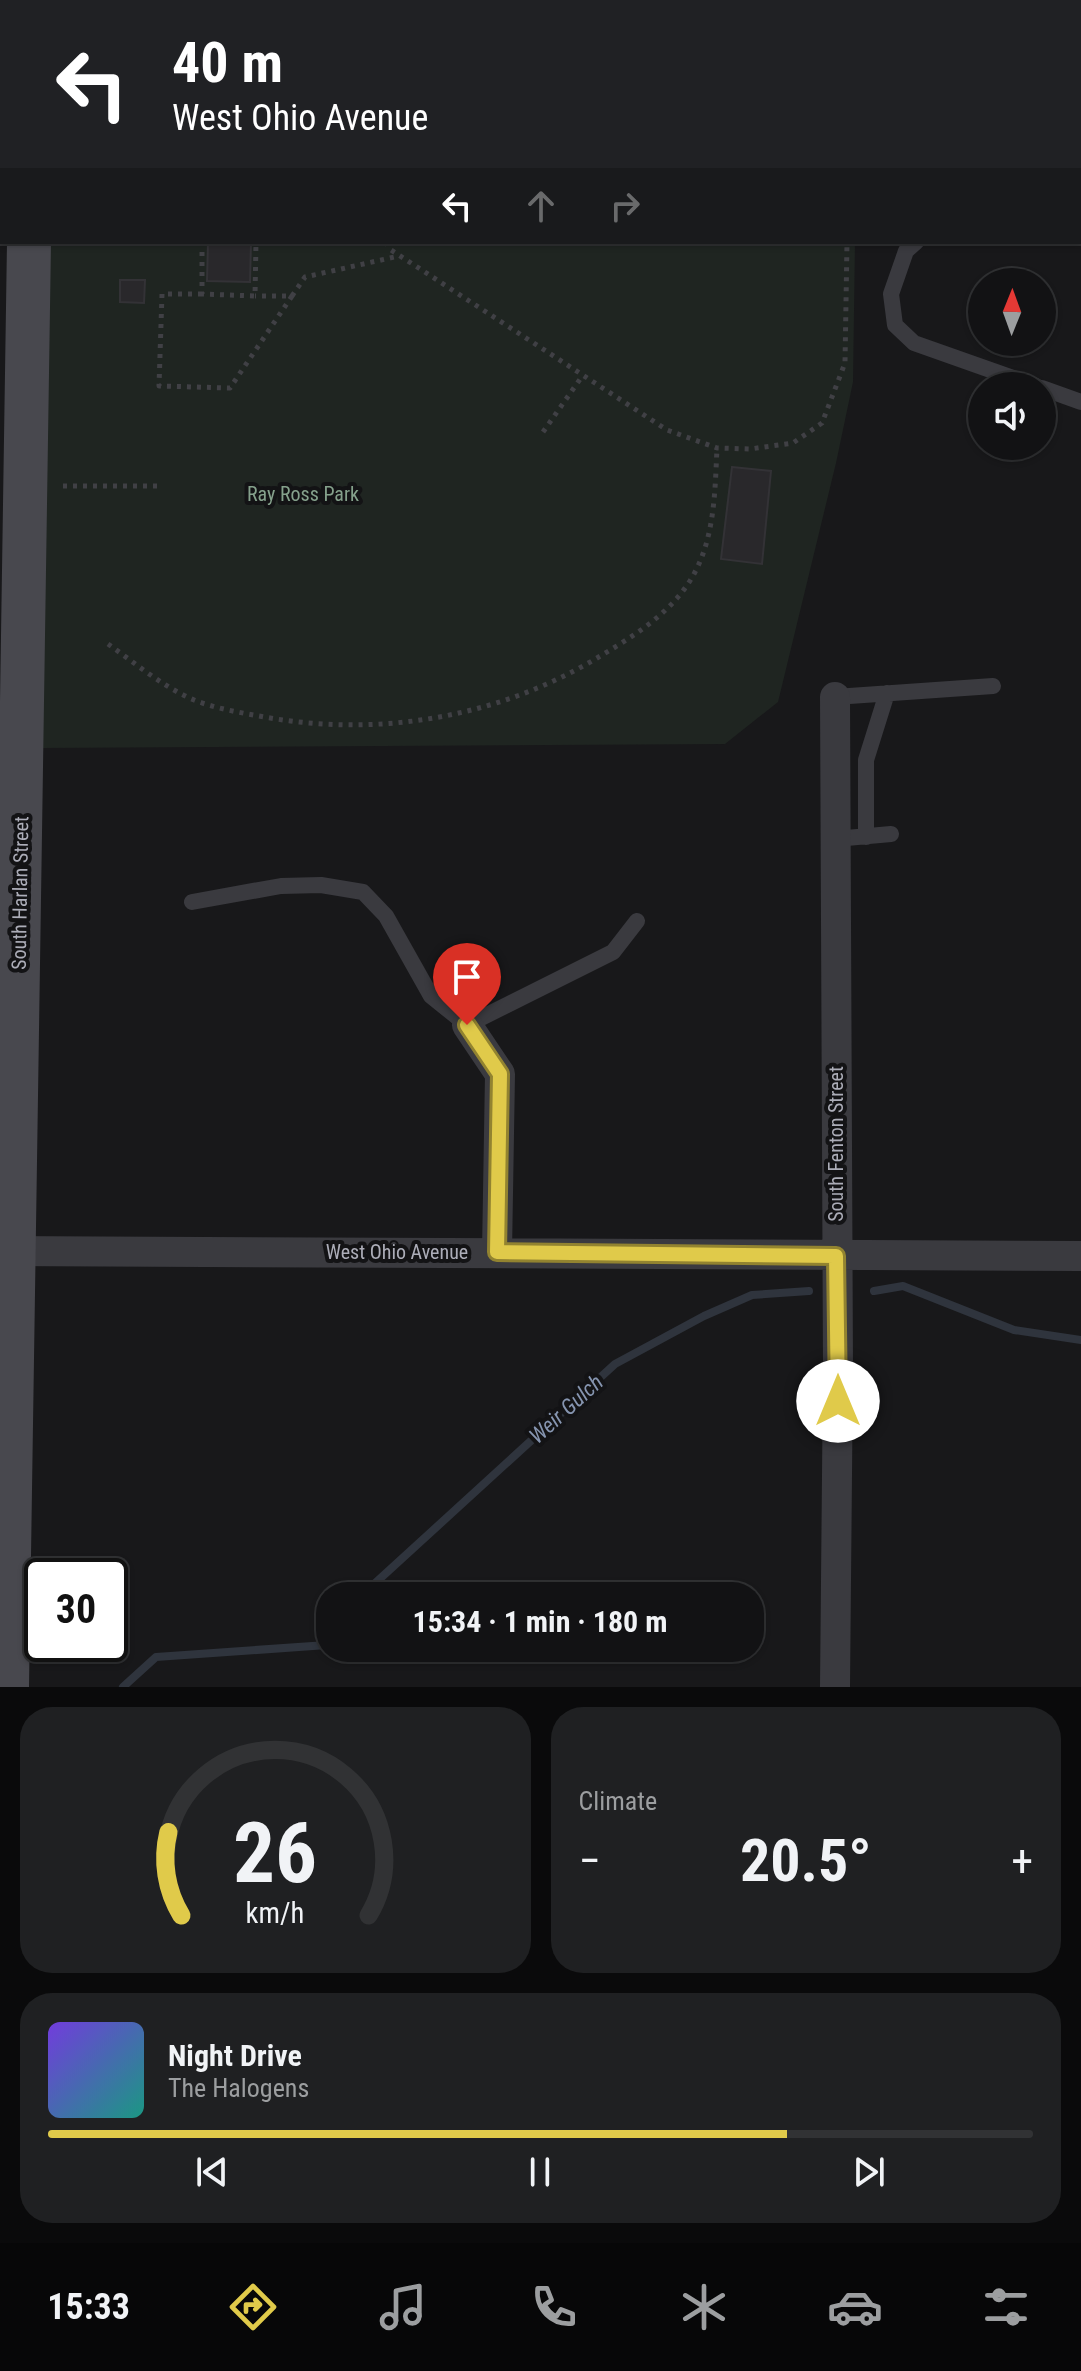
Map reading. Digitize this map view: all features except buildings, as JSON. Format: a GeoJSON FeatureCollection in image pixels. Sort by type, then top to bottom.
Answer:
{"type":"FeatureCollection","features":[{"type":"Feature","properties":{"kind":"street","name":"South Harlan Street"},"geometry":{"type":"LineString","coordinates":[[7,1687],[13,428],[29,244]]}},
{"type":"Feature","properties":{"kind":"street","name":"South Fenton Street"},"geometry":{"type":"LineString","coordinates":[[835,697],[838,1369],[835,1687]]}},
{"type":"Feature","properties":{"kind":"street"},"geometry":{"type":"LineString","coordinates":[[467,1025],[500,1074],[497,1252]]}},
{"type":"Feature","properties":{"kind":"street","name":"West Ohio Avenue"},"geometry":{"type":"LineString","coordinates":[[8,1251],[1081,1256]]}},
{"type":"Feature","properties":{"kind":"lane"},"geometry":{"type":"LineString","coordinates":[[914,244],[906,251],[891,294],[895,325],[914,343],[996,372]]}},
{"type":"Feature","properties":{"kind":"lane"},"geometry":{"type":"LineString","coordinates":[[1056,393],[1081,402]]}},
{"type":"Feature","properties":{"kind":"lane"},"geometry":{"type":"LineString","coordinates":[[835,697],[993,686]]}},
{"type":"Feature","properties":{"kind":"lane"},"geometry":{"type":"LineString","coordinates":[[866,837],[866,760],[887,693]]}},
{"type":"Feature","properties":{"kind":"lane"},"geometry":{"type":"LineString","coordinates":[[835,839],[891,834]]}},
{"type":"Feature","properties":{"kind":"lane"},"geometry":{"type":"LineString","coordinates":[[192,902],[281,886],[321,885],[363,892],[386,916],[431,996],[467,1025],[613,952],[637,921]]}},
{"type":"Feature","properties":{"kind":"path"},"geometry":{"type":"LineString","coordinates":[[202,244],[202,294]]}},
{"type":"Feature","properties":{"kind":"path"},"geometry":{"type":"LineString","coordinates":[[255,296],[256,244]]}},
{"type":"Feature","properties":{"kind":"path"},"geometry":{"type":"LineString","coordinates":[[387,244],[388,248],[667,430],[717,448],[750,449],[793,443],[822,423],[845,363],[847,244]]}},
{"type":"Feature","properties":{"kind":"path"},"geometry":{"type":"LineString","coordinates":[[292,296],[162,294],[159,386],[230,388],[305,277],[400,255]]}},
{"type":"Feature","properties":{"kind":"path"},"geometry":{"type":"LineString","coordinates":[[543,432],[583,375]]}},
{"type":"Feature","properties":{"kind":"path"},"geometry":{"type":"LineString","coordinates":[[108,644],[168,686],[194,700],[235,712],[289,722],[335,726],[391,725],[456,715],[514,697],[564,678],[658,618],[677,598],[695,572],[709,535],[717,448]]}},
{"type":"Feature","properties":{"kind":"path"},"geometry":{"type":"LineString","coordinates":[[63,486],[162,486]]}},
{"type":"Feature","properties":{"kind":"green space","name":"Ray Ross Park"},"geometry":{"type":"Polygon","coordinates":[[[44,244],[855,244],[853,382],[778,702],[725,744],[41,748],[44,244]]]}},
{"type":"Feature","properties":{"kind":"waterway","name":"Weir Gulch"},"geometry":{"type":"LineString","coordinates":[[874,1291],[903,1286],[1014,1330],[1081,1340]]}},
{"type":"Feature","properties":{"kind":"waterway","name":"Weir Gulch"},"geometry":{"type":"LineString","coordinates":[[376,1582],[615,1364],[704,1316],[752,1295],[809,1291]]}},
{"type":"Feature","properties":{"kind":"waterway","name":"Weir Gulch"},"geometry":{"type":"LineString","coordinates":[[123,1687],[156,1657],[316,1646]]}},
{"type":"Feature","properties":{"kind":"route"},"geometry":{"type":"LineString","coordinates":[[467,1025],[500,1074],[497,1252],[836,1256],[838,1401]]}}]}
